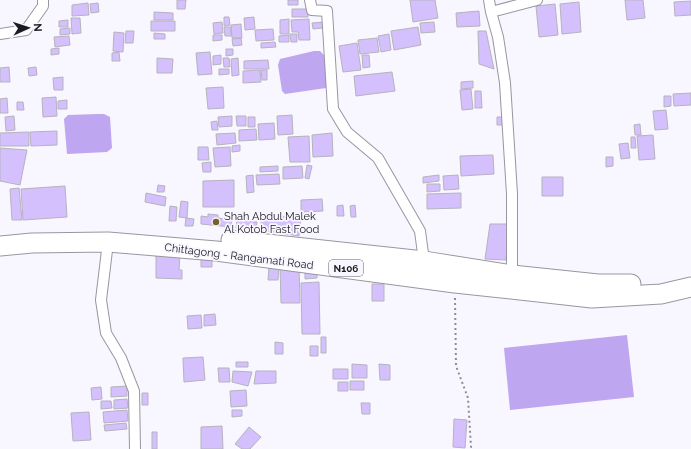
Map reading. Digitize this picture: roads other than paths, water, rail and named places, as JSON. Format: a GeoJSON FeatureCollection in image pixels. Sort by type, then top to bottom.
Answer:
{"type":"FeatureCollection","features":[{"type":"Feature","properties":{"kind":"highway","name":"Chittagong - Rangamati Road"},"geometry":{"type":"LineString","coordinates":[[0,234],[96,230],[236,241],[424,261],[512,282]]}},
{"type":"Feature","properties":{"kind":"highway","name":"Chittagong - Rangamati Road"},"geometry":{"type":"LineString","coordinates":[[0,246],[32,243],[108,242],[216,251],[455,283],[512,282],[598,284],[648,290],[661,294],[691,287]]}},
{"type":"Feature","properties":{"kind":"highway","name":"Chittagong - Rangamati Road"},"geometry":{"type":"LineString","coordinates":[[648,290],[691,275]]}},
{"type":"Feature","properties":{"kind":"street"},"geometry":{"type":"LineString","coordinates":[[0,34],[26,30],[43,6],[43,0]]}},
{"type":"Feature","properties":{"kind":"street"},"geometry":{"type":"LineString","coordinates":[[310,0],[312,10],[327,11],[333,108],[346,132],[378,158],[420,231],[424,261]]}},
{"type":"Feature","properties":{"kind":"street"},"geometry":{"type":"LineString","coordinates":[[489,0],[498,37],[505,83],[512,194],[512,282]]}},
{"type":"Feature","properties":{"kind":"street"},"geometry":{"type":"LineString","coordinates":[[491,12],[537,0]]}},
{"type":"Feature","properties":{"kind":"street"},"geometry":{"type":"LineString","coordinates":[[108,242],[101,300],[106,333],[121,358],[134,391],[136,449]]}},
{"type":"Feature","properties":{"kind":"place","name":"Shah Abdul Malek Al Kotob Fast Food"},"geometry":{"type":"Point","coordinates":[216,222]}}]}
